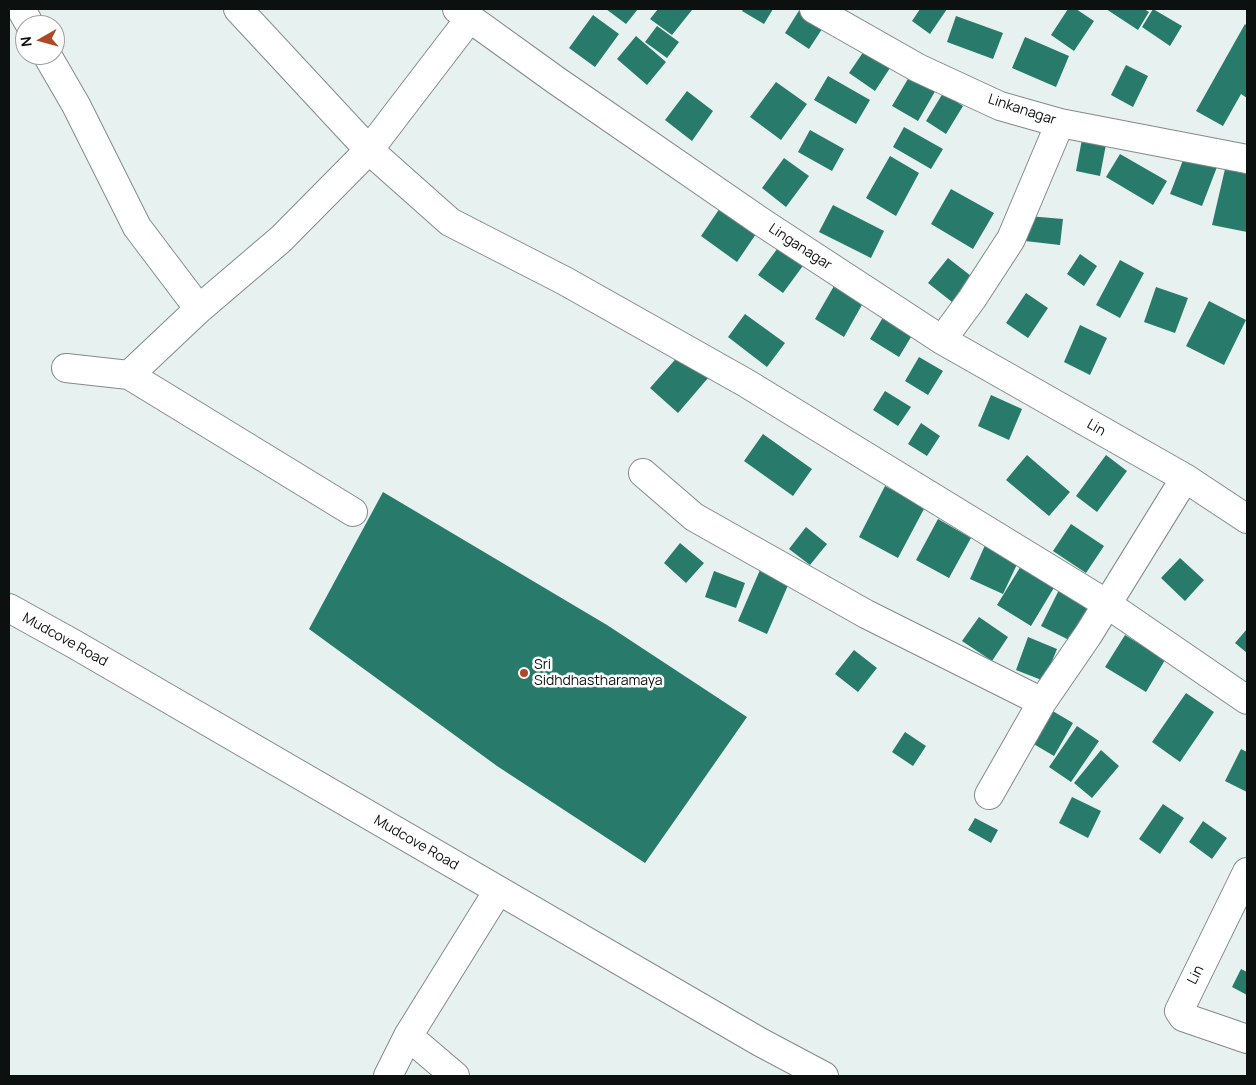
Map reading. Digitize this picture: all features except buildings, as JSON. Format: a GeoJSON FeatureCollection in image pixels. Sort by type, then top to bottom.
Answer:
{"type":"FeatureCollection","features":[{"type":"Feature","properties":{"kind":"street"},"geometry":{"type":"LineString","coordinates":[[238,9],[369,150],[450,222],[565,281],[746,383],[1107,604],[1247,700]]}},
{"type":"Feature","properties":{"kind":"street"},"geometry":{"type":"LineString","coordinates":[[129,375],[199,309],[281,239],[369,150],[464,13]]}},
{"type":"Feature","properties":{"kind":"street","name":"Linganagar"},"geometry":{"type":"LineString","coordinates":[[464,13],[557,81],[746,212],[942,340]]}},
{"type":"Feature","properties":{"kind":"street","name":"Linkanagar"},"geometry":{"type":"LineString","coordinates":[[832,13],[918,68],[992,102],[1060,123],[1247,160]]}},
{"type":"Feature","properties":{"kind":"street"},"geometry":{"type":"LineString","coordinates":[[53,65],[76,105],[137,226],[199,309]]}},
{"type":"Feature","properties":{"kind":"street"},"geometry":{"type":"LineString","coordinates":[[942,340],[972,299],[1011,239],[1060,123]]}},
{"type":"Feature","properties":{"kind":"street","name":"Lin"},"geometry":{"type":"LineString","coordinates":[[942,340],[1185,478],[1247,519]]}},
{"type":"Feature","properties":{"kind":"street"},"geometry":{"type":"LineString","coordinates":[[66,368],[129,375],[353,512]]}},
{"type":"Feature","properties":{"kind":"street"},"geometry":{"type":"LineString","coordinates":[[643,473],[694,517],[866,614],[1042,702]]}},
{"type":"Feature","properties":{"kind":"street"},"geometry":{"type":"LineString","coordinates":[[989,795],[1042,702],[1088,634],[1185,478]]}},
{"type":"Feature","properties":{"kind":"street","name":"Mudcove Road"},"geometry":{"type":"LineString","coordinates":[[9,608],[83,649],[751,1037],[824,1076]]}},
{"type":"Feature","properties":{"kind":"street","name":"Lin"},"geometry":{"type":"LineString","coordinates":[[1247,872],[1179,1011],[1184,1016],[1247,1039]]}},
{"type":"Feature","properties":{"kind":"street"},"geometry":{"type":"LineString","coordinates":[[388,1076],[408,1036],[498,891]]}},
{"type":"Feature","properties":{"kind":"street"},"geometry":{"type":"LineString","coordinates":[[408,1036],[455,1076]]}},
{"type":"Feature","properties":{"kind":"place","name":"Sri Sidhdhastharamaya"},"geometry":{"type":"Point","coordinates":[524,673]}}]}
